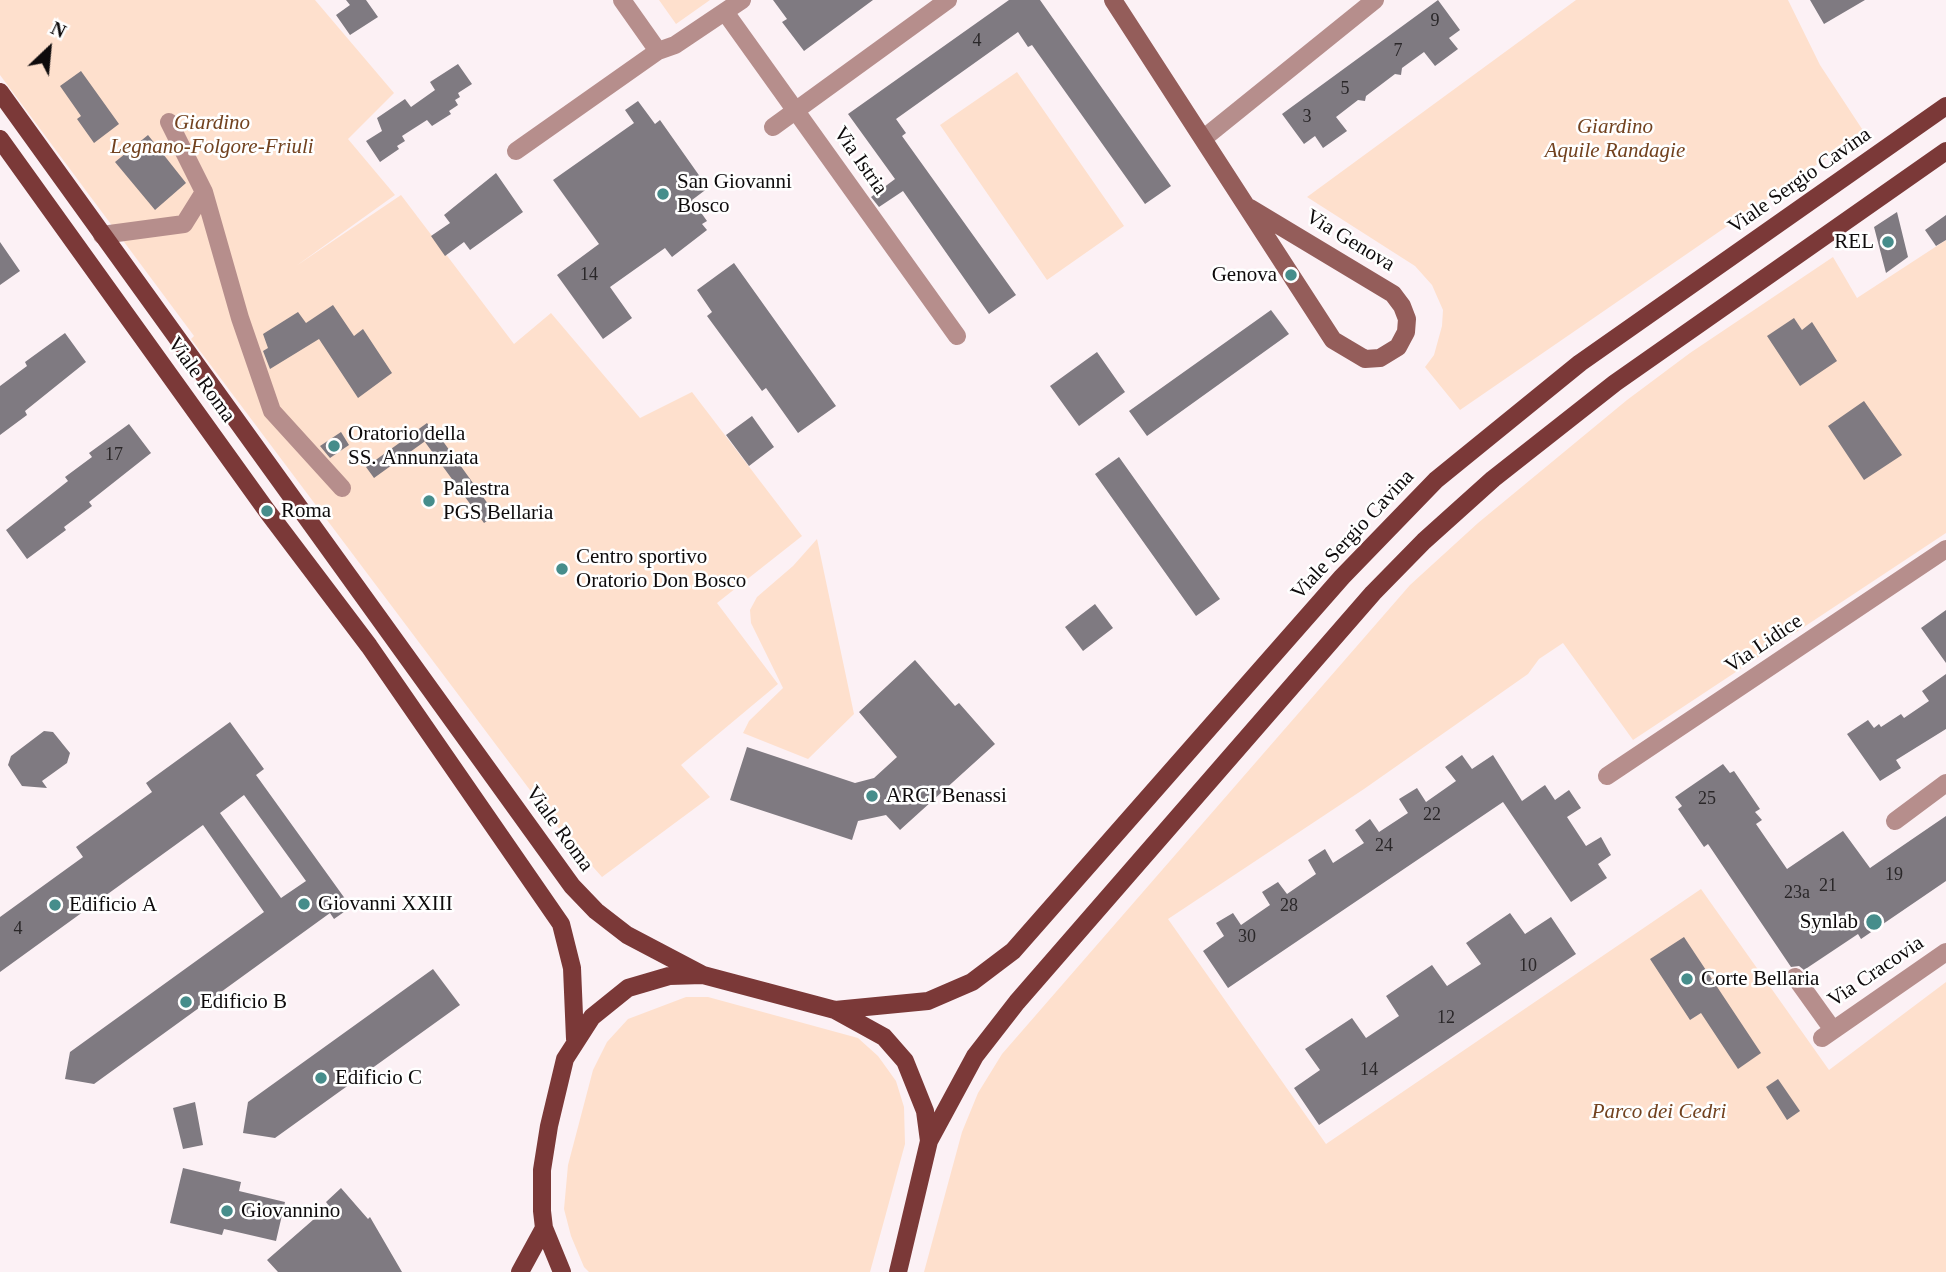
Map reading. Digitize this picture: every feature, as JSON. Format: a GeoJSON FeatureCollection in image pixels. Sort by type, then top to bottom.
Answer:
{"type":"FeatureCollection","features":[{"type":"Feature","properties":{"kind":"main road","name":"Viale Roma"},"geometry":{"type":"LineString","coordinates":[[0,92],[572,886],[596,911],[627,935],[703,975]]}},
{"type":"Feature","properties":{"kind":"main road","name":"Viale Sergio Cavina"},"geometry":{"type":"LineString","coordinates":[[835,1010],[928,1001],[972,982],[1013,951],[1342,577],[1436,480],[1580,363],[1946,106]]}},
{"type":"Feature","properties":{"kind":"main road","name":"Viale Roma"},"geometry":{"type":"LineString","coordinates":[[0,139],[260,501],[369,646],[561,924],[572,968],[575,1039]]}},
{"type":"Feature","properties":{"kind":"main road"},"geometry":{"type":"LineString","coordinates":[[900,1270],[929,1141],[975,1056],[1017,1002],[1373,593],[1424,541],[1493,479],[1615,383],[1946,151]]}},
{"type":"Feature","properties":{"kind":"main road"},"geometry":{"type":"LineString","coordinates":[[562,1272],[544,1228],[542,1170],[549,1126],[565,1059],[575,1039],[592,1017],[628,988],[669,976],[703,975],[835,1010],[884,1038],[905,1061],[925,1111],[929,1141]]}},
{"type":"Feature","properties":{"kind":"main road"},"geometry":{"type":"LineString","coordinates":[[520,1272],[544,1228]]}},
{"type":"Feature","properties":{"kind":"street"},"geometry":{"type":"LineString","coordinates":[[622,0],[658,51]]}},
{"type":"Feature","properties":{"kind":"street"},"geometry":{"type":"LineString","coordinates":[[516,151],[658,51],[675,45],[742,0]]}},
{"type":"Feature","properties":{"kind":"street"},"geometry":{"type":"LineString","coordinates":[[773,127],[948,0]]}},
{"type":"Feature","properties":{"kind":"street","name":"Via Genova"},"geometry":{"type":"LineString","coordinates":[[1113,0],[1251,208],[1333,340],[1365,359],[1380,358],[1398,347],[1406,332],[1407,319],[1393,294],[1251,208]]}},
{"type":"Feature","properties":{"kind":"street"},"geometry":{"type":"LineString","coordinates":[[1204,138],[1375,0]]}},
{"type":"Feature","properties":{"kind":"street","name":"Via Istria"},"geometry":{"type":"LineString","coordinates":[[725,12],[957,336]]}},
{"type":"Feature","properties":{"kind":"street","name":"Viale Roma"},"geometry":{"type":"LineString","coordinates":[[169,122],[204,192],[240,318],[272,411],[342,488]]}},
{"type":"Feature","properties":{"kind":"street"},"geometry":{"type":"LineString","coordinates":[[102,235],[184,224],[204,192]]}},
{"type":"Feature","properties":{"kind":"street","name":"Via Lidice"},"geometry":{"type":"LineString","coordinates":[[1607,776],[1946,549]]}},
{"type":"Feature","properties":{"kind":"street"},"geometry":{"type":"LineString","coordinates":[[369,646],[391,634]]}},
{"type":"Feature","properties":{"kind":"street"},"geometry":{"type":"LineString","coordinates":[[1895,821],[1946,783]]}},
{"type":"Feature","properties":{"kind":"street","name":"Via Cracovia"},"geometry":{"type":"LineString","coordinates":[[1795,977],[1827,1034],[1946,952]]}},
{"type":"Feature","properties":{"kind":"green space","name":"Centro sportivo Oratorio Don Bosco"},"geometry":{"type":"Polygon","coordinates":[[[0,0],[315,0],[394,93],[348,139],[395,195],[296,266],[401,195],[514,344],[551,313],[640,418],[692,392],[802,536],[717,603],[778,684],[681,765],[710,797],[602,877],[560,830],[191,339],[194,336],[0,75],[0,0]]]}},
{"type":"Feature","properties":{"kind":"green space"},"geometry":{"type":"Polygon","coordinates":[[[659,0],[710,0],[676,24],[659,0]]]}},
{"type":"Feature","properties":{"kind":"green space","name":"Giardino Aquile Randagie"},"geometry":{"type":"Polygon","coordinates":[[[1576,0],[1788,0],[1820,65],[1864,132],[1460,410],[1425,367],[1434,355],[1442,326],[1443,310],[1432,285],[1415,266],[1307,197],[1576,0]]]}},
{"type":"Feature","properties":{"kind":"green space"},"geometry":{"type":"Polygon","coordinates":[[[1017,72],[1124,226],[1047,280],[940,125],[1017,72]]]}},
{"type":"Feature","properties":{"kind":"green space","name":"Parco dei Cedri"},"geometry":{"type":"Polygon","coordinates":[[[1946,240],[1946,533],[1633,740],[1563,643],[1539,659],[1528,674],[1364,789],[1168,919],[1326,1144],[1701,889],[1829,1070],[1946,982],[1946,1272],[924,1272],[962,1132],[978,1093],[1002,1054],[1410,585],[1478,523],[1627,400],[1690,353],[1833,257],[1857,298],[1946,240]]]}},
{"type":"Feature","properties":{"kind":"green space"},"geometry":{"type":"Polygon","coordinates":[[[817,539],[854,714],[808,759],[743,733],[749,721],[783,688],[751,623],[750,610],[757,597],[793,566],[817,539]]]}},
{"type":"Feature","properties":{"kind":"green space"},"geometry":{"type":"Polygon","coordinates":[[[686,997],[708,997],[858,1038],[878,1056],[896,1081],[904,1107],[905,1144],[870,1272],[589,1272],[584,1267],[571,1236],[564,1209],[568,1165],[593,1070],[607,1042],[628,1019],[686,997]]]}},
{"type":"Feature","properties":{"kind":"building"},"geometry":{"type":"Polygon","coordinates":[[[346,0],[366,0],[378,17],[350,35],[336,15],[350,5],[346,0]]]}},
{"type":"Feature","properties":{"kind":"building"},"geometry":{"type":"Polygon","coordinates":[[[773,0],[873,0],[804,51],[782,22],[787,19],[773,0]]]}},
{"type":"Feature","properties":{"kind":"building"},"geometry":{"type":"Polygon","coordinates":[[[1009,0],[1040,0],[1171,186],[1145,204],[1032,45],[1028,47],[1018,32],[896,119],[906,133],[902,136],[1016,295],[989,314],[903,191],[879,207],[871,197],[895,179],[848,114],[1009,0]]]}},
{"type":"Feature","properties":{"kind":"building"},"geometry":{"type":"Polygon","coordinates":[[[1438,0],[1460,30],[1449,38],[1458,49],[1435,66],[1424,52],[1402,68],[1401,75],[1395,74],[1366,96],[1365,101],[1358,100],[1336,117],[1347,131],[1323,148],[1315,136],[1304,144],[1282,114],[1438,0]]]}},
{"type":"Feature","properties":{"kind":"building"},"geometry":{"type":"Polygon","coordinates":[[[1810,0],[1865,0],[1824,24],[1810,0]]]}},
{"type":"Feature","properties":{"kind":"building"},"geometry":{"type":"Polygon","coordinates":[[[458,64],[472,84],[458,93],[460,97],[455,100],[458,105],[449,111],[451,114],[432,126],[427,120],[402,136],[405,141],[397,146],[399,149],[380,162],[366,141],[382,131],[377,118],[405,99],[411,107],[435,90],[430,82],[458,64]]]}},
{"type":"Feature","properties":{"kind":"building"},"geometry":{"type":"Polygon","coordinates":[[[81,71],[119,124],[94,143],[77,119],[81,116],[60,86],[81,71]]]}},
{"type":"Feature","properties":{"kind":"building"},"geometry":{"type":"Polygon","coordinates":[[[638,101],[655,124],[660,120],[708,188],[692,200],[707,221],[702,224],[707,230],[672,257],[665,248],[610,287],[632,318],[603,339],[557,275],[599,244],[553,180],[634,123],[625,110],[638,101]]]}},
{"type":"Feature","properties":{"kind":"building"},"geometry":{"type":"Polygon","coordinates":[[[148,135],[186,183],[155,210],[115,162],[148,135]]]}},
{"type":"Feature","properties":{"kind":"building"},"geometry":{"type":"Polygon","coordinates":[[[496,173],[523,212],[470,250],[464,242],[445,256],[431,236],[450,223],[444,215],[496,173]]]}},
{"type":"Feature","properties":{"kind":"building"},"geometry":{"type":"Polygon","coordinates":[[[1897,212],[1908,257],[1886,273],[1874,227],[1897,212]]]}},
{"type":"Feature","properties":{"kind":"building"},"geometry":{"type":"Polygon","coordinates":[[[1946,215],[1946,240],[1936,246],[1925,230],[1946,215]]]}},
{"type":"Feature","properties":{"kind":"building"},"geometry":{"type":"Polygon","coordinates":[[[0,242],[20,271],[0,285],[0,242]]]}},
{"type":"Feature","properties":{"kind":"building"},"geometry":{"type":"Polygon","coordinates":[[[734,263],[836,406],[798,433],[766,388],[762,391],[707,316],[712,312],[697,290],[734,263]]]}},
{"type":"Feature","properties":{"kind":"building"},"geometry":{"type":"Polygon","coordinates":[[[333,305],[354,336],[363,329],[392,373],[358,398],[319,339],[270,369],[263,351],[268,348],[263,334],[298,312],[306,323],[333,305]]]}},
{"type":"Feature","properties":{"kind":"building"},"geometry":{"type":"Polygon","coordinates":[[[1271,310],[1289,334],[1147,436],[1129,411],[1271,310]]]}},
{"type":"Feature","properties":{"kind":"building"},"geometry":{"type":"Polygon","coordinates":[[[1794,318],[1802,330],[1812,322],[1837,361],[1800,386],[1767,336],[1794,318]]]}},
{"type":"Feature","properties":{"kind":"building"},"geometry":{"type":"Polygon","coordinates":[[[65,333],[86,362],[25,411],[27,415],[0,435],[0,386],[27,366],[25,362],[65,333]]]}},
{"type":"Feature","properties":{"kind":"building"},"geometry":{"type":"Polygon","coordinates":[[[1097,352],[1125,392],[1079,426],[1050,386],[1097,352]]]}},
{"type":"Feature","properties":{"kind":"building"},"geometry":{"type":"Polygon","coordinates":[[[1864,401],[1902,455],[1864,480],[1828,426],[1864,401]]]}},
{"type":"Feature","properties":{"kind":"building"},"geometry":{"type":"Polygon","coordinates":[[[752,416],[774,447],[749,466],[726,435],[752,416]]]}},
{"type":"Feature","properties":{"kind":"building"},"geometry":{"type":"Polygon","coordinates":[[[427,423],[435,434],[374,478],[366,467],[427,423]]]}},
{"type":"Feature","properties":{"kind":"building"},"geometry":{"type":"Polygon","coordinates":[[[129,424],[151,453],[89,502],[92,506],[64,527],[66,530],[27,559],[6,530],[68,481],[65,477],[92,457],[89,453],[129,424]]]}},
{"type":"Feature","properties":{"kind":"building","name":"Oratorio della SS. Annunziata"},"geometry":{"type":"Polygon","coordinates":[[[341,432],[349,445],[330,458],[320,446],[341,432]]]}},
{"type":"Feature","properties":{"kind":"building"},"geometry":{"type":"Polygon","coordinates":[[[437,433],[496,515],[484,523],[425,442],[437,433]]]}},
{"type":"Feature","properties":{"kind":"building"},"geometry":{"type":"Polygon","coordinates":[[[1119,457],[1220,599],[1196,616],[1095,474],[1119,457]]]}},
{"type":"Feature","properties":{"kind":"building"},"geometry":{"type":"Polygon","coordinates":[[[1095,604],[1113,628],[1083,651],[1065,627],[1095,604]]]}},
{"type":"Feature","properties":{"kind":"building"},"geometry":{"type":"Polygon","coordinates":[[[1946,610],[1946,663],[1921,628],[1946,610]]]}},
{"type":"Feature","properties":{"kind":"building"},"geometry":{"type":"Polygon","coordinates":[[[915,660],[955,706],[959,703],[995,744],[900,830],[886,815],[858,821],[852,840],[730,800],[747,747],[855,783],[874,778],[897,757],[859,712],[915,660]]]}},
{"type":"Feature","properties":{"kind":"building"},"geometry":{"type":"Polygon","coordinates":[[[1946,674],[1946,729],[1896,760],[1901,768],[1880,781],[1847,734],[1868,720],[1874,728],[1879,724],[1881,727],[1901,714],[1904,718],[1929,701],[1922,691],[1946,674]]]}},
{"type":"Feature","properties":{"kind":"building"},"geometry":{"type":"Polygon","coordinates":[[[230,722],[264,769],[256,775],[351,907],[334,919],[330,913],[94,1084],[65,1079],[70,1052],[264,912],[203,825],[0,972],[0,917],[83,857],[76,847],[152,792],[146,783],[230,722]],[[244,795],[220,813],[281,898],[306,881],[244,795]]]}},
{"type":"Feature","properties":{"kind":"building"},"geometry":{"type":"Polygon","coordinates":[[[44,731],[53,732],[70,753],[67,763],[42,781],[47,788],[22,786],[8,765],[11,756],[44,731]]]}},
{"type":"Feature","properties":{"kind":"building"},"geometry":{"type":"Polygon","coordinates":[[[1462,755],[1472,769],[1493,755],[1522,801],[1545,785],[1555,800],[1569,790],[1581,808],[1567,817],[1586,846],[1601,837],[1611,855],[1598,864],[1607,878],[1571,902],[1503,802],[1228,988],[1203,951],[1224,936],[1216,923],[1233,913],[1241,925],[1270,905],[1262,892],[1278,882],[1287,894],[1316,874],[1308,860],[1325,849],[1333,863],[1364,843],[1355,830],[1370,819],[1379,832],[1408,813],[1399,799],[1417,788],[1426,802],[1456,781],[1445,767],[1462,755]]]}},
{"type":"Feature","properties":{"kind":"building"},"geometry":{"type":"Polygon","coordinates":[[[1723,764],[1730,773],[1734,771],[1760,809],[1755,812],[1762,820],[1756,824],[1787,869],[1843,831],[1870,868],[1946,816],[1946,881],[1861,939],[1858,934],[1804,970],[1799,966],[1791,967],[1708,844],[1704,847],[1678,809],[1682,806],[1675,797],[1723,764]]]}},
{"type":"Feature","properties":{"kind":"building"},"geometry":{"type":"Polygon","coordinates":[[[1510,913],[1525,934],[1551,917],[1576,954],[1319,1125],[1294,1088],[1320,1070],[1305,1049],[1352,1018],[1366,1038],[1399,1016],[1386,996],[1432,965],[1447,986],[1481,964],[1466,943],[1510,913]]]}},
{"type":"Feature","properties":{"kind":"building","name":"Corte Bellaria"},"geometry":{"type":"Polygon","coordinates":[[[1684,937],[1761,1053],[1738,1069],[1701,1013],[1690,1020],[1650,959],[1684,937]]]}},
{"type":"Feature","properties":{"kind":"building","name":"Edificio C"},"geometry":{"type":"Polygon","coordinates":[[[433,969],[460,1005],[275,1138],[243,1133],[248,1102],[433,969]]]}},
{"type":"Feature","properties":{"kind":"building"},"geometry":{"type":"Polygon","coordinates":[[[1778,1079],[1800,1111],[1787,1120],[1766,1087],[1778,1079]]]}},
{"type":"Feature","properties":{"kind":"building"},"geometry":{"type":"Polygon","coordinates":[[[195,1102],[203,1145],[183,1149],[173,1108],[195,1102]]]}},
{"type":"Feature","properties":{"kind":"building","name":"Giovannino"},"geometry":{"type":"Polygon","coordinates":[[[183,1168],[241,1182],[239,1191],[285,1202],[276,1241],[224,1229],[222,1235],[170,1223],[183,1168]]]}},
{"type":"Feature","properties":{"kind":"building"},"geometry":{"type":"Polygon","coordinates":[[[341,1188],[368,1219],[370,1217],[402,1272],[278,1272],[267,1260],[329,1206],[326,1202],[341,1188]]]}},
{"type":"Feature","properties":{"kind":"place","name":"San Giovanni Bosco"},"geometry":{"type":"Point","coordinates":[663,194]}},
{"type":"Feature","properties":{"kind":"place","name":"REL"},"geometry":{"type":"Point","coordinates":[1888,242]}},
{"type":"Feature","properties":{"kind":"place","name":"Genova"},"geometry":{"type":"Point","coordinates":[1291,275]}},
{"type":"Feature","properties":{"kind":"place","name":"Oratorio della SS. Annunziata"},"geometry":{"type":"Point","coordinates":[334,446]}},
{"type":"Feature","properties":{"kind":"place","name":"Palestra PGS Bellaria"},"geometry":{"type":"Point","coordinates":[429,501]}},
{"type":"Feature","properties":{"kind":"place","name":"Roma"},"geometry":{"type":"Point","coordinates":[267,511]}},
{"type":"Feature","properties":{"kind":"place","name":"Centro sportivo Oratorio Don Bosco"},"geometry":{"type":"Point","coordinates":[562,569]}},
{"type":"Feature","properties":{"kind":"place","name":"ARCI Benassi"},"geometry":{"type":"Point","coordinates":[872,796]}},
{"type":"Feature","properties":{"kind":"place","name":"Giovanni XXIII"},"geometry":{"type":"Point","coordinates":[304,904]}},
{"type":"Feature","properties":{"kind":"place","name":"Edificio A"},"geometry":{"type":"Point","coordinates":[55,905]}},
{"type":"Feature","properties":{"kind":"place","name":"Synlab"},"geometry":{"type":"Point","coordinates":[1874,922]}},
{"type":"Feature","properties":{"kind":"place","name":"Corte Bellaria"},"geometry":{"type":"Point","coordinates":[1687,979]}},
{"type":"Feature","properties":{"kind":"place","name":"Edificio B"},"geometry":{"type":"Point","coordinates":[186,1002]}},
{"type":"Feature","properties":{"kind":"place","name":"Edificio C"},"geometry":{"type":"Point","coordinates":[321,1078]}},
{"type":"Feature","properties":{"kind":"place","name":"Giovannino"},"geometry":{"type":"Point","coordinates":[227,1211]}},
{"type":"Feature","properties":{"kind":"park label","name":"Giardino Legnano-Folgore-Friuli"},"geometry":{"type":"Point","coordinates":[212,135]}}]}
